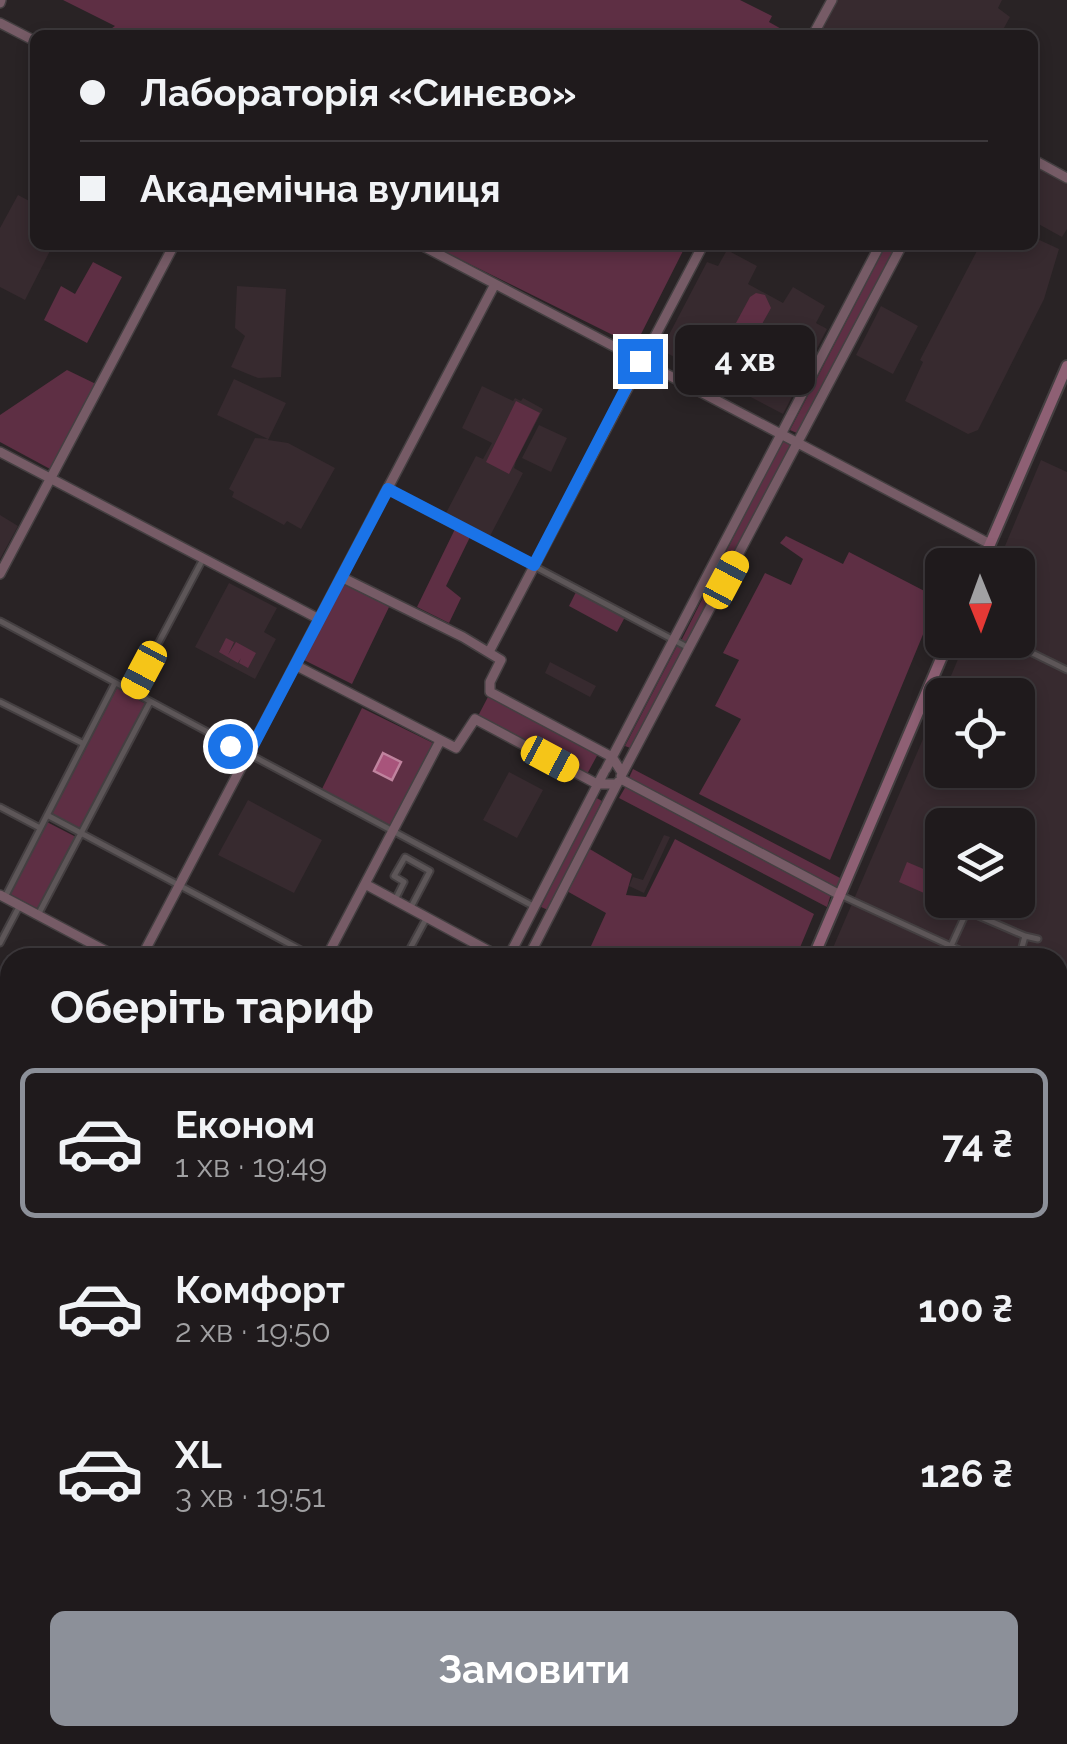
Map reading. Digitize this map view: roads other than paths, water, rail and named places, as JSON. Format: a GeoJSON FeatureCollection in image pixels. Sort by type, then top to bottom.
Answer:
{"type":"FeatureCollection","features":[{"type":"Feature","properties":{"kind":"main road"},"geometry":{"type":"LineString","coordinates":[[988,548],[1067,366]]}},
{"type":"Feature","properties":{"kind":"main road"},"geometry":{"type":"LineString","coordinates":[[817,948],[941,658]]}},
{"type":"Feature","properties":{"kind":"street"},"geometry":{"type":"LineString","coordinates":[[817,30],[832,0]]}},
{"type":"Feature","properties":{"kind":"street"},"geometry":{"type":"LineString","coordinates":[[0,23],[30,38]]}},
{"type":"Feature","properties":{"kind":"street"},"geometry":{"type":"LineString","coordinates":[[1038,162],[1067,178]]}},
{"type":"Feature","properties":{"kind":"street"},"geometry":{"type":"LineString","coordinates":[[0,574],[171,250]]}},
{"type":"Feature","properties":{"kind":"street"},"geometry":{"type":"LineString","coordinates":[[430,250],[990,544]]}},
{"type":"Feature","properties":{"kind":"street"},"geometry":{"type":"LineString","coordinates":[[489,652],[700,250]]}},
{"type":"Feature","properties":{"kind":"street"},"geometry":{"type":"LineString","coordinates":[[511,948],[877,250]]}},
{"type":"Feature","properties":{"kind":"street"},"geometry":{"type":"LineString","coordinates":[[533,948],[899,250]]}},
{"type":"Feature","properties":{"kind":"street"},"geometry":{"type":"LineString","coordinates":[[147,948],[495,284]]}},
{"type":"Feature","properties":{"kind":"street"},"geometry":{"type":"LineString","coordinates":[[0,452],[319,619]]}},
{"type":"Feature","properties":{"kind":"street"},"geometry":{"type":"LineString","coordinates":[[388,489],[690,648]]}},
{"type":"Feature","properties":{"kind":"street"},"geometry":{"type":"LineString","coordinates":[[132,692],[203,559]]}},
{"type":"Feature","properties":{"kind":"street"},"geometry":{"type":"LineString","coordinates":[[341,577],[489,652],[500,660],[490,692],[612,757],[619,778]]}},
{"type":"Feature","properties":{"kind":"street"},"geometry":{"type":"LineString","coordinates":[[0,621],[534,907]]}},
{"type":"Feature","properties":{"kind":"street"},"geometry":{"type":"LineString","coordinates":[[1035,654],[1067,670]]}},
{"type":"Feature","properties":{"kind":"street"},"geometry":{"type":"LineString","coordinates":[[295,666],[456,748],[475,719],[597,784],[619,778]]}},
{"type":"Feature","properties":{"kind":"street"},"geometry":{"type":"LineString","coordinates":[[100,948],[2,896],[114,683]]}},
{"type":"Feature","properties":{"kind":"street"},"geometry":{"type":"LineString","coordinates":[[0,702],[83,744]]}},
{"type":"Feature","properties":{"kind":"street"},"geometry":{"type":"LineString","coordinates":[[38,915],[150,702]]}},
{"type":"Feature","properties":{"kind":"street"},"geometry":{"type":"LineString","coordinates":[[331,948],[393,832],[436,739]]}},
{"type":"Feature","properties":{"kind":"street"},"geometry":{"type":"LineString","coordinates":[[605,770],[614,766],[619,778]]}},
{"type":"Feature","properties":{"kind":"street"},"geometry":{"type":"LineString","coordinates":[[605,770],[606,780],[619,778],[840,895],[956,948]]}},
{"type":"Feature","properties":{"kind":"street"},"geometry":{"type":"LineString","coordinates":[[0,807],[40,828]]}},
{"type":"Feature","properties":{"kind":"street"},"geometry":{"type":"LineString","coordinates":[[47,815],[297,948]]}},
{"type":"Feature","properties":{"kind":"street"},"geometry":{"type":"LineString","coordinates":[[395,900],[404,882],[394,876],[404,857],[430,871],[410,908]]}},
{"type":"Feature","properties":{"kind":"street"},"geometry":{"type":"LineString","coordinates":[[365,884],[486,948]]}},
{"type":"Feature","properties":{"kind":"street"},"geometry":{"type":"LineString","coordinates":[[0,943],[20,905]]}},
{"type":"Feature","properties":{"kind":"street"},"geometry":{"type":"LineString","coordinates":[[952,946],[968,911],[1038,939]]}},
{"type":"Feature","properties":{"kind":"street"},"geometry":{"type":"LineString","coordinates":[[411,948],[427,917]]}},
{"type":"Feature","properties":{"kind":"street"},"geometry":{"type":"LineString","coordinates":[[1022,948],[1025,936]]}}]}
